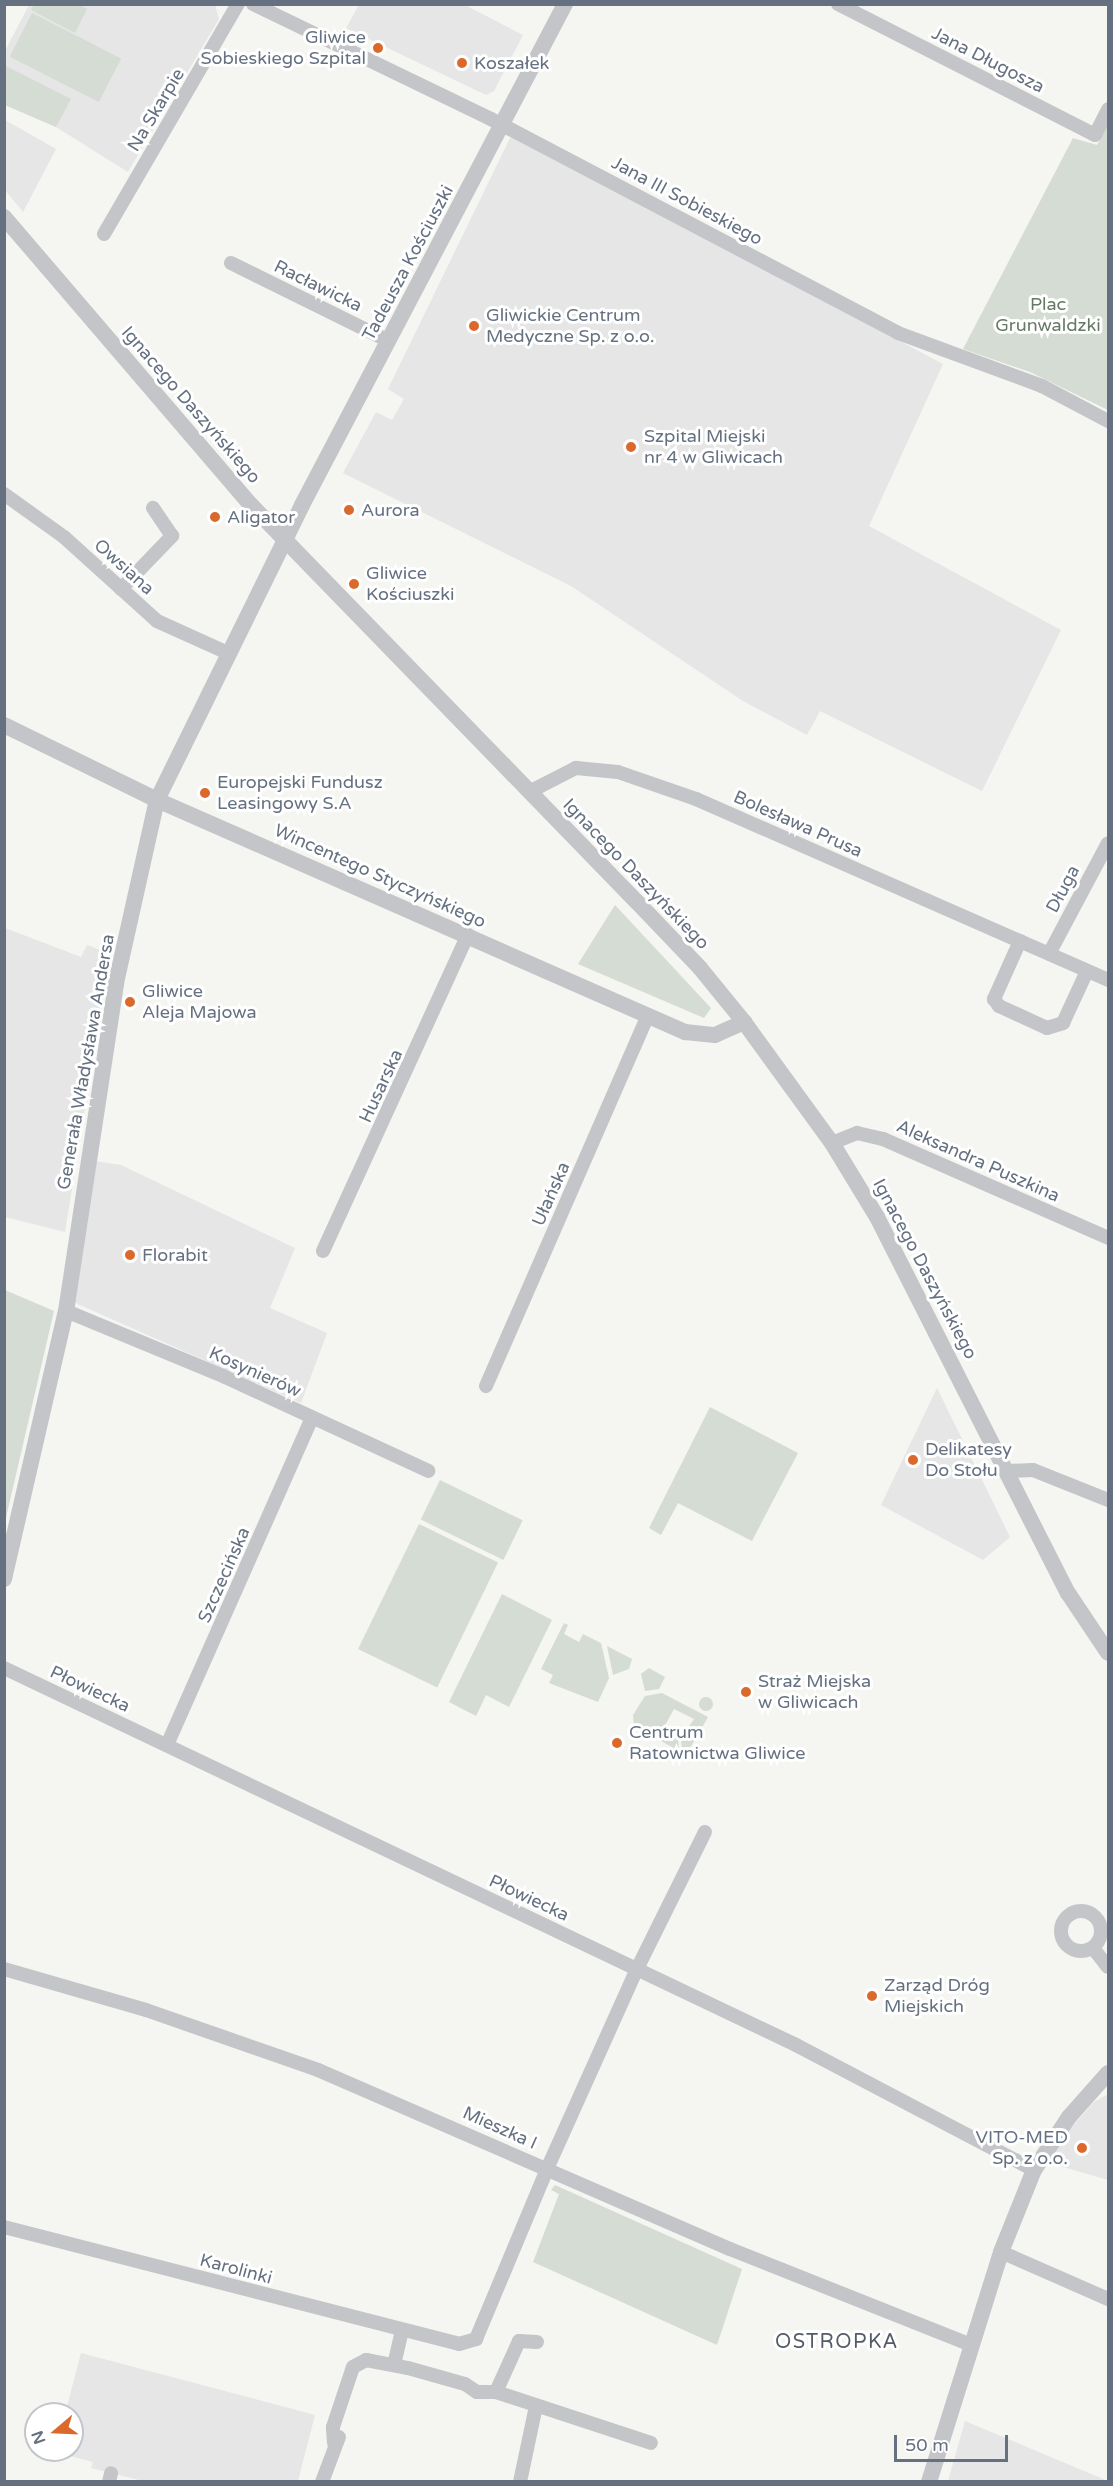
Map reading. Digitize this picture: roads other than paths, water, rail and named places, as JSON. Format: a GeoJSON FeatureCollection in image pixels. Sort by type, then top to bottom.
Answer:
{"type":"FeatureCollection","features":[{"type":"Feature","properties":{"kind":"street","name":"Na Skarpie"},"geometry":{"type":"LineString","coordinates":[[104,234],[238,4]]}},
{"type":"Feature","properties":{"kind":"street","name":"Jana III Sobieskiego"},"geometry":{"type":"LineString","coordinates":[[253,4],[502,125],[898,333],[1042,386],[1108,421]]}},
{"type":"Feature","properties":{"kind":"street","name":"Tadeusza Kościuszki"},"geometry":{"type":"LineString","coordinates":[[285,540],[565,4]]}},
{"type":"Feature","properties":{"kind":"street","name":"Jana Długosza"},"geometry":{"type":"LineString","coordinates":[[838,4],[1095,135],[1108,110]]}},
{"type":"Feature","properties":{"kind":"street","name":"Ignacego Daszyńskiego"},"geometry":{"type":"LineString","coordinates":[[4,217],[159,400],[285,540],[700,968],[744,1022],[832,1143],[897,1251],[1068,1593],[1108,1653]]}},
{"type":"Feature","properties":{"kind":"street","name":"Racławicka"},"geometry":{"type":"LineString","coordinates":[[231,263],[389,341]]}},
{"type":"Feature","properties":{"kind":"street","name":"Owsiana"},"geometry":{"type":"LineString","coordinates":[[4,494],[64,537],[157,621],[228,653]]}},
{"type":"Feature","properties":{"kind":"street"},"geometry":{"type":"LineString","coordinates":[[121,589],[172,536],[153,508]]}},
{"type":"Feature","properties":{"kind":"street","name":"Generała Władysława Andersa"},"geometry":{"type":"LineString","coordinates":[[4,1579],[66,1311],[116,983],[157,800],[285,540]]}},
{"type":"Feature","properties":{"kind":"street","name":"Wincentego Styczyńskiego"},"geometry":{"type":"LineString","coordinates":[[4,725],[157,800],[648,1016],[703,1036],[724,1032],[744,1022]]}},
{"type":"Feature","properties":{"kind":"street","name":"Bolesława Prusa"},"geometry":{"type":"LineString","coordinates":[[530,792],[576,768],[618,772],[696,799],[1020,941],[1050,952],[1108,980]]}},
{"type":"Feature","properties":{"kind":"street","name":"Długa"},"geometry":{"type":"LineString","coordinates":[[1050,952],[1108,843]]}},
{"type":"Feature","properties":{"kind":"street","name":"Husarska"},"geometry":{"type":"LineString","coordinates":[[323,1251],[468,935]]}},
{"type":"Feature","properties":{"kind":"street"},"geometry":{"type":"LineString","coordinates":[[1020,941],[994,999],[999,1006],[1047,1028],[1063,1023],[1088,971]]}},
{"type":"Feature","properties":{"kind":"street","name":"Ułańska"},"geometry":{"type":"LineString","coordinates":[[486,1386],[648,1016]]}},
{"type":"Feature","properties":{"kind":"street","name":"Aleksandra Puszkina"},"geometry":{"type":"LineString","coordinates":[[832,1143],[857,1133],[883,1139],[1108,1238]]}},
{"type":"Feature","properties":{"kind":"street","name":"Kosynierów"},"geometry":{"type":"LineString","coordinates":[[66,1311],[428,1471]]}},
{"type":"Feature","properties":{"kind":"street","name":"Szczecińska"},"geometry":{"type":"LineString","coordinates":[[167,1745],[312,1418]]}},
{"type":"Feature","properties":{"kind":"street"},"geometry":{"type":"LineString","coordinates":[[1006,1471],[1033,1470],[1108,1500]]}},
{"type":"Feature","properties":{"kind":"street","name":"Płowiecka"},"geometry":{"type":"LineString","coordinates":[[4,1668],[796,2045],[1034,2170]]}},
{"type":"Feature","properties":{"kind":"street"},"geometry":{"type":"LineString","coordinates":[[547,2169],[637,1969],[705,1833]]}},
{"type":"Feature","properties":{"kind":"street"},"geometry":{"type":"LineString","coordinates":[[1093,1947],[1108,1967]]}},
{"type":"Feature","properties":{"kind":"street","name":"Mieszka I"},"geometry":{"type":"LineString","coordinates":[[4,1969],[146,2010],[318,2070],[792,2275],[971,2345]]}},
{"type":"Feature","properties":{"kind":"street"},"geometry":{"type":"LineString","coordinates":[[929,2481],[1001,2252],[1034,2170],[1069,2117],[1108,2073]]}},
{"type":"Feature","properties":{"kind":"street","name":"Karolinki"},"geometry":{"type":"LineString","coordinates":[[4,2228],[459,2344],[476,2339],[483,2326],[547,2169]]}},
{"type":"Feature","properties":{"kind":"street"},"geometry":{"type":"LineString","coordinates":[[1001,2252],[1108,2299]]}},
{"type":"Feature","properties":{"kind":"street"},"geometry":{"type":"LineString","coordinates":[[394,2365],[402,2330]]}},
{"type":"Feature","properties":{"kind":"street"},"geometry":{"type":"LineString","coordinates":[[493,2392],[519,2342],[537,2342]]}},
{"type":"Feature","properties":{"kind":"street"},"geometry":{"type":"LineString","coordinates":[[322,2481],[334,2443],[331,2434],[340,2416],[353,2367],[366,2360],[465,2384],[469,2390],[493,2392],[651,2443]]}},
{"type":"Feature","properties":{"kind":"street"},"geometry":{"type":"LineString","coordinates":[[520,2481],[536,2406]]}},
{"type":"Feature","properties":{"kind":"place","name":"Gliwice Sobieskiego Szpital"},"geometry":{"type":"Point","coordinates":[378,48]}},
{"type":"Feature","properties":{"kind":"place","name":"Koszałek"},"geometry":{"type":"Point","coordinates":[462,63]}},
{"type":"Feature","properties":{"kind":"place","name":"Gliwickie Centrum Medyczne Sp. z o.o."},"geometry":{"type":"Point","coordinates":[474,326]}},
{"type":"Feature","properties":{"kind":"place","name":"Szpital Miejski nr 4 w Gliwicach"},"geometry":{"type":"Point","coordinates":[631,447]}},
{"type":"Feature","properties":{"kind":"place","name":"Aurora"},"geometry":{"type":"Point","coordinates":[349,510]}},
{"type":"Feature","properties":{"kind":"place","name":"Aligator"},"geometry":{"type":"Point","coordinates":[215,517]}},
{"type":"Feature","properties":{"kind":"place","name":"Gliwice Kościuszki"},"geometry":{"type":"Point","coordinates":[354,584]}},
{"type":"Feature","properties":{"kind":"place","name":"Europejski Fundusz Leasingowy S.A"},"geometry":{"type":"Point","coordinates":[205,793]}},
{"type":"Feature","properties":{"kind":"place","name":"Gliwice Aleja Majowa"},"geometry":{"type":"Point","coordinates":[130,1002]}},
{"type":"Feature","properties":{"kind":"place","name":"Florabit"},"geometry":{"type":"Point","coordinates":[130,1255]}},
{"type":"Feature","properties":{"kind":"place","name":"Delikatesy Do Stołu"},"geometry":{"type":"Point","coordinates":[913,1460]}},
{"type":"Feature","properties":{"kind":"place","name":"Straż Miejska w Gliwicach"},"geometry":{"type":"Point","coordinates":[746,1692]}},
{"type":"Feature","properties":{"kind":"place","name":"Centrum Ratownictwa Gliwice"},"geometry":{"type":"Point","coordinates":[617,1743]}},
{"type":"Feature","properties":{"kind":"place","name":"Zarząd Dróg Miejskich"},"geometry":{"type":"Point","coordinates":[872,1996]}},
{"type":"Feature","properties":{"kind":"place","name":"VITO-MED Sp. z o.o."},"geometry":{"type":"Point","coordinates":[1082,2148]}},
{"type":"Feature","properties":{"kind":"district","name":"OSTROPKA"},"geometry":{"type":"Point","coordinates":[837,2342]}},
{"type":"Feature","properties":{"kind":"park label","name":"Plac Grunwaldzki"},"geometry":{"type":"Point","coordinates":[1048,315]}}]}
